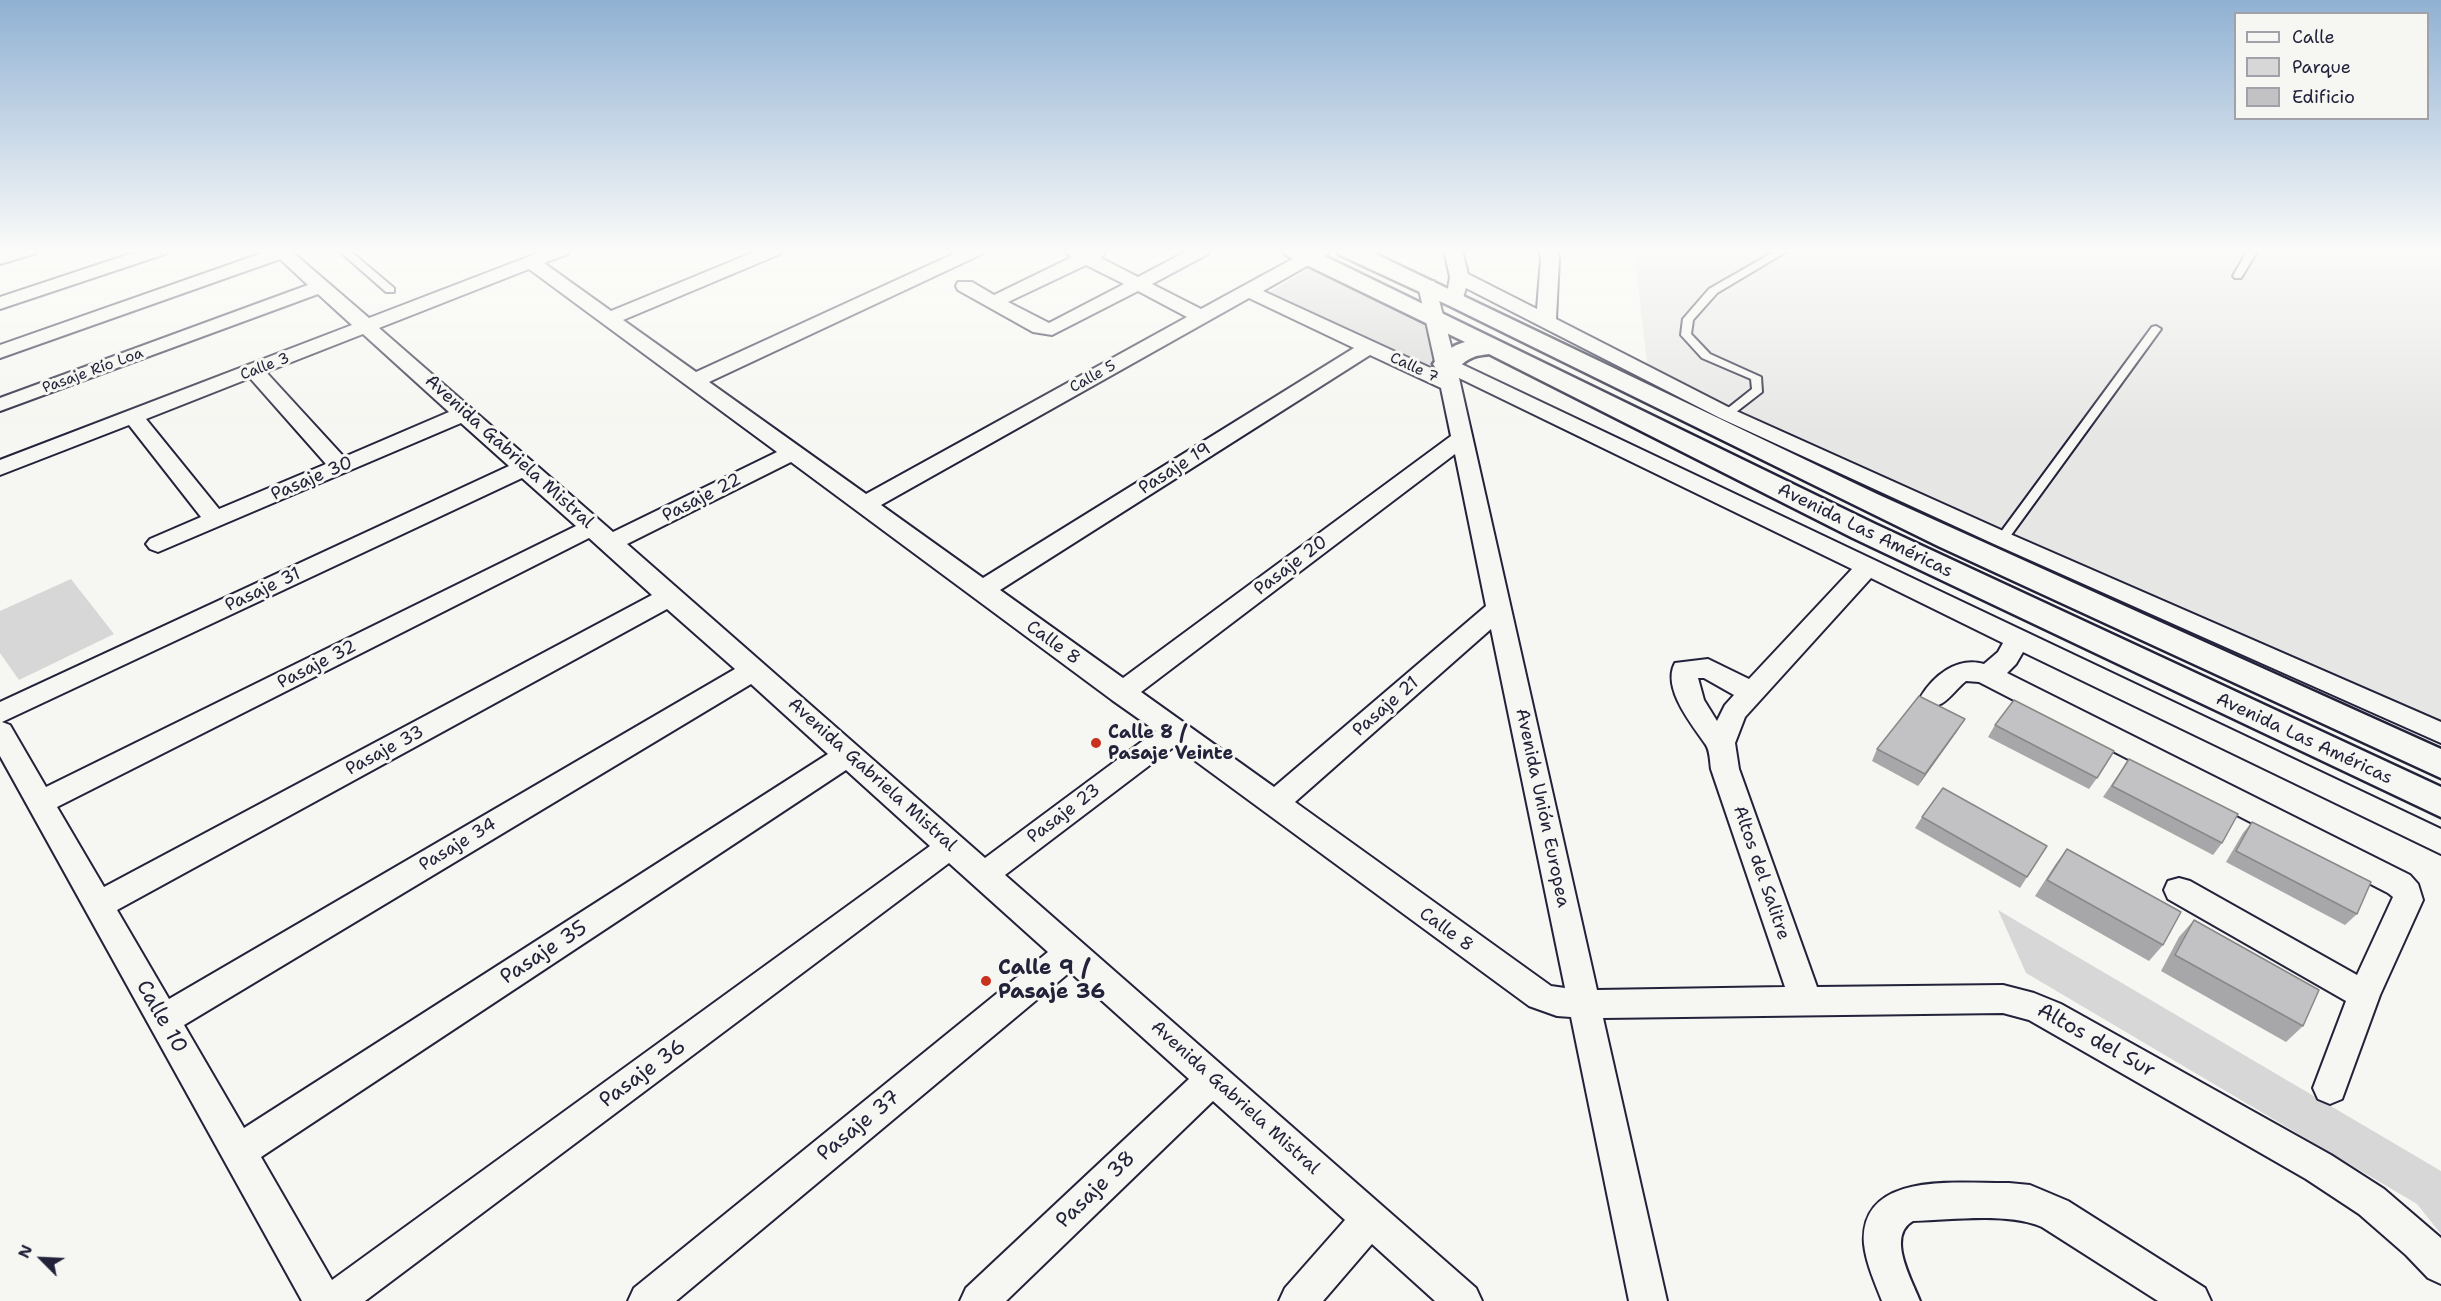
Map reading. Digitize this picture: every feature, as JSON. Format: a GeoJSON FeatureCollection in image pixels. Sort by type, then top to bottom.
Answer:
{"type":"FeatureCollection","features":[{"type":"Feature","properties":{"kind":"main road","name":"Avenida Las Américas"},"geometry":{"type":"LineString","coordinates":[[1461,311],[1493,346],[1875,536],[2441,803]]}},
{"type":"Feature","properties":{"kind":"main road","name":"Avenida Las Américas"},"geometry":{"type":"LineString","coordinates":[[1479,311],[1709,425],[1988,558],[2441,764]]}},
{"type":"Feature","properties":{"kind":"main road"},"geometry":{"type":"LineString","coordinates":[[1448,374],[1466,350],[1493,346]]}},
{"type":"Feature","properties":{"kind":"street"},"geometry":{"type":"LineString","coordinates":[[0,352],[115,311]]}},
{"type":"Feature","properties":{"kind":"street","name":"Pasaje Río Loa"},"geometry":{"type":"LineString","coordinates":[[0,405],[255,311]]}},
{"type":"Feature","properties":{"kind":"street","name":"Avenida Gabriela Mistral"},"geometry":{"type":"LineString","coordinates":[[347,311],[1463,1301]]}},
{"type":"Feature","properties":{"kind":"street","name":"Calle 3"},"geometry":{"type":"LineString","coordinates":[[0,468],[406,311]]}},
{"type":"Feature","properties":{"kind":"street","name":"Calle 8"},"geometry":{"type":"LineString","coordinates":[[598,311],[1527,989],[1557,1002],[1584,1004]]}},
{"type":"Feature","properties":{"kind":"street"},"geometry":{"type":"LineString","coordinates":[[609,319],[629,311]]}},
{"type":"Feature","properties":{"kind":"street"},"geometry":{"type":"LineString","coordinates":[[694,381],[845,311]]}},
{"type":"Feature","properties":{"kind":"street"},"geometry":{"type":"LineString","coordinates":[[1009,311],[1040,328],[1052,329],[1087,311]]}},
{"type":"Feature","properties":{"kind":"street"},"geometry":{"type":"LineString","coordinates":[[1191,311],[1202,316]]}},
{"type":"Feature","properties":{"kind":"street","name":"Calle 5"},"geometry":{"type":"LineString","coordinates":[[863,505],[1212,311]]}},
{"type":"Feature","properties":{"kind":"street","name":"Calle 7"},"geometry":{"type":"LineString","coordinates":[[1291,311],[1369,347],[1448,374]]}},
{"type":"Feature","properties":{"kind":"street","name":"Avenida Unión Europea"},"geometry":{"type":"LineString","coordinates":[[1449,311],[1448,374],[1648,1301]]}},
{"type":"Feature","properties":{"kind":"street"},"geometry":{"type":"LineString","coordinates":[[1507,311],[1546,320],[1727,414],[2002,539],[2441,733]]}},
{"type":"Feature","properties":{"kind":"street"},"geometry":{"type":"LineString","coordinates":[[1546,320],[1547,311]]}},
{"type":"Feature","properties":{"kind":"street","name":"Pasaje 19"},"geometry":{"type":"LineString","coordinates":[[981,591],[1369,347]]}},
{"type":"Feature","properties":{"kind":"street"},"geometry":{"type":"LineString","coordinates":[[254,371],[341,467]]}},
{"type":"Feature","properties":{"kind":"street","name":"Avenida Las Américas"},"geometry":{"type":"LineString","coordinates":[[1448,374],[1868,567],[2441,842]]}},
{"type":"Feature","properties":{"kind":"street","name":"Pasaje 30"},"geometry":{"type":"LineString","coordinates":[[158,544],[465,413]]}},
{"type":"Feature","properties":{"kind":"street"},"geometry":{"type":"LineString","coordinates":[[134,417],[215,520]]}},
{"type":"Feature","properties":{"kind":"street","name":"Pasaje 20"},"geometry":{"type":"LineString","coordinates":[[1121,693],[1461,438]]}},
{"type":"Feature","properties":{"kind":"street","name":"Pasaje 22"},"geometry":{"type":"LineString","coordinates":[[602,535],[792,453]]}},
{"type":"Feature","properties":{"kind":"street","name":"Pasaje 31"},"geometry":{"type":"LineString","coordinates":[[0,713],[526,467]]}},
{"type":"Feature","properties":{"kind":"street","name":"Pasaje 32"},"geometry":{"type":"LineString","coordinates":[[40,803],[602,535]]}},
{"type":"Feature","properties":{"kind":"street"},"geometry":{"type":"LineString","coordinates":[[1751,692],[1708,668],[1684,670],[1698,717],[1706,729],[1721,743],[1734,712],[1868,567]]}},
{"type":"Feature","properties":{"kind":"street","name":"Pasaje 33"},"geometry":{"type":"LineString","coordinates":[[98,905],[671,596]]}},
{"type":"Feature","properties":{"kind":"street","name":"Pasaje 21"},"geometry":{"type":"LineString","coordinates":[[1274,804],[1498,609]]}},
{"type":"Feature","properties":{"kind":"street"},"geometry":{"type":"LineString","coordinates":[[1988,675],[2007,658],[2018,639]]}},
{"type":"Feature","properties":{"kind":"street","name":"Pasaje 34"},"geometry":{"type":"LineString","coordinates":[[163,1020],[754,670]]}},
{"type":"Feature","properties":{"kind":"street"},"geometry":{"type":"LineString","coordinates":[[1933,698],[1957,673],[1978,670],[2399,884],[2407,893],[2408,900],[2364,995],[2330,1088]]}},
{"type":"Feature","properties":{"kind":"street","name":"Calle 10"},"geometry":{"type":"LineString","coordinates":[[0,732],[323,1301]]}},
{"type":"Feature","properties":{"kind":"street","name":"Pasaje 23"},"geometry":{"type":"LineString","coordinates":[[984,875],[1174,732]]}},
{"type":"Feature","properties":{"kind":"street","name":"Altos del Salitre"},"geometry":{"type":"LineString","coordinates":[[1721,743],[1725,769],[1806,1002]]}},
{"type":"Feature","properties":{"kind":"street","name":"Pasaje 35"},"geometry":{"type":"LineString","coordinates":[[238,1152],[849,754]]}},
{"type":"Feature","properties":{"kind":"street","name":"Pasaje 36"},"geometry":{"type":"LineString","coordinates":[[334,1301],[951,846]]}},
{"type":"Feature","properties":{"kind":"street"},"geometry":{"type":"LineString","coordinates":[[2179,890],[2364,995]]}},
{"type":"Feature","properties":{"kind":"street","name":"Pasaje 37"},"geometry":{"type":"LineString","coordinates":[[647,1301],[1071,952]]}},
{"type":"Feature","properties":{"kind":"street","name":"Altos del Sur"},"geometry":{"type":"LineString","coordinates":[[1584,1004],[2002,999],[2034,1007],[2299,1155],[2388,1213],[2423,1244],[2441,1265]]}},
{"type":"Feature","properties":{"kind":"street","name":"Pasaje 38"},"geometry":{"type":"LineString","coordinates":[[979,1301],[1213,1078]]}},
{"type":"Feature","properties":{"kind":"street"},"geometry":{"type":"LineString","coordinates":[[1901,1301],[1882,1243],[1882,1230],[1886,1219],[1896,1209],[1910,1203],[2009,1201],[2030,1203],[2055,1214],[2192,1301]]}},
{"type":"Feature","properties":{"kind":"street"},"geometry":{"type":"LineString","coordinates":[[1298,1301],[1370,1219]]}},
{"type":"Feature","properties":{"kind":"lane"},"geometry":{"type":"LineString","coordinates":[[1695,311],[1688,319],[1686,335],[1706,356],[1755,377],[1758,390],[1727,414]]}},
{"type":"Feature","properties":{"kind":"lane"},"geometry":{"type":"LineString","coordinates":[[2002,539],[2156,329]]}},
{"type":"Feature","properties":{"kind":"shaded area"},"geometry":{"type":"Polygon","coordinates":[[[1641,311],[2441,311],[2441,722],[1648,372],[1641,311]]]}},
{"type":"Feature","properties":{"kind":"green space"},"geometry":{"type":"Polygon","coordinates":[[[1305,311],[1403,311],[1425,321],[1440,375],[1305,311]]]}},
{"type":"Feature","properties":{"kind":"green space"},"geometry":{"type":"Polygon","coordinates":[[[71,579],[114,634],[19,680],[0,653],[0,611],[71,579]]]}},
{"type":"Feature","properties":{"kind":"green space"},"geometry":{"type":"Polygon","coordinates":[[[1998,910],[2441,1171],[2441,1234],[2417,1204],[2026,973],[1998,910]]]}},
{"type":"Feature","properties":{"kind":"building"},"geometry":{"type":"Polygon","coordinates":[[[1919,696],[1965,719],[1925,774],[1877,749],[1919,696]]]}},
{"type":"Feature","properties":{"kind":"building"},"geometry":{"type":"Polygon","coordinates":[[[2014,700],[2114,751],[2097,778],[1995,725],[2014,700]]]}},
{"type":"Feature","properties":{"kind":"building"},"geometry":{"type":"Polygon","coordinates":[[[2129,759],[2238,814],[2222,843],[2112,786],[2129,759]]]}},
{"type":"Feature","properties":{"kind":"building"},"geometry":{"type":"Polygon","coordinates":[[[1943,788],[2047,846],[2027,877],[1922,817],[1943,788]]]}},
{"type":"Feature","properties":{"kind":"building"},"geometry":{"type":"Polygon","coordinates":[[[2252,822],[2371,882],[2357,914],[2236,851],[2252,822]]]}},
{"type":"Feature","properties":{"kind":"building"},"geometry":{"type":"Polygon","coordinates":[[[2067,849],[2181,912],[2163,945],[2047,880],[2067,849]]]}},
{"type":"Feature","properties":{"kind":"building"},"geometry":{"type":"Polygon","coordinates":[[[2194,920],[2319,990],[2303,1026],[2175,955],[2194,920]]]}},
{"type":"Feature","properties":{"kind":"place","name":"Calle 8 / Pasaje Veinte"},"geometry":{"type":"Point","coordinates":[1096,743]}},
{"type":"Feature","properties":{"kind":"place","name":"Calle 9 / Pasaje 36"},"geometry":{"type":"Point","coordinates":[986,981]}}]}
